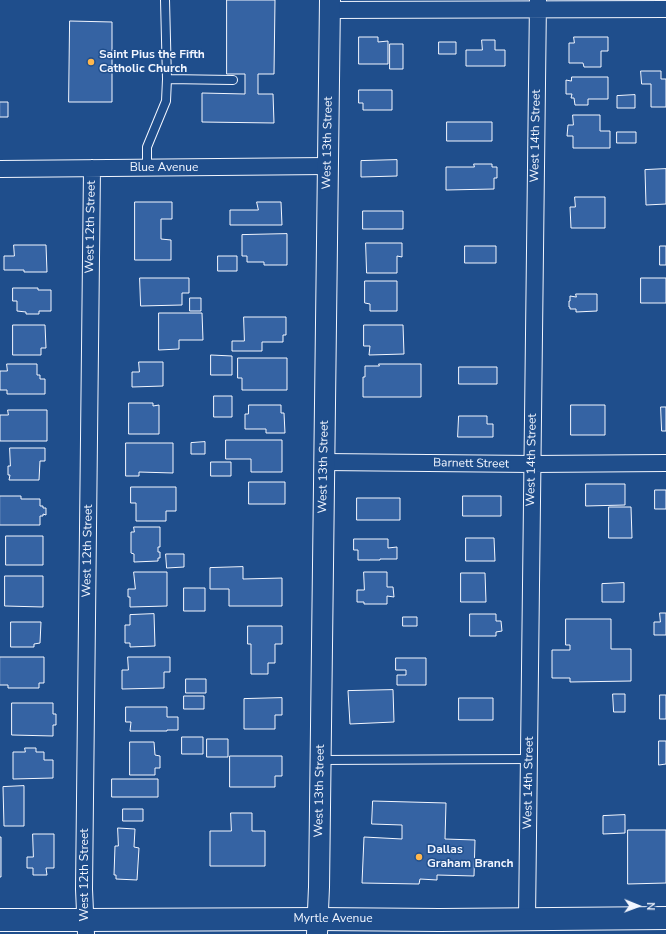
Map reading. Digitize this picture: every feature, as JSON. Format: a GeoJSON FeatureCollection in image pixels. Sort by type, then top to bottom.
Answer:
{"type":"FeatureCollection","features":[{"type":"Feature","properties":{"kind":"main road","name":"Myrtle Avenue"},"geometry":{"type":"LineString","coordinates":[[0,920],[85,927],[317,926],[412,920],[666,918]]}},
{"type":"Feature","properties":{"kind":"street"},"geometry":{"type":"LineString","coordinates":[[330,5],[538,5],[666,9]]}},
{"type":"Feature","properties":{"kind":"street","name":"West 13th Street"},"geometry":{"type":"LineString","coordinates":[[317,926],[321,760],[330,5]]}},
{"type":"Feature","properties":{"kind":"street","name":"West 14th Street"},"geometry":{"type":"LineString","coordinates":[[527,919],[538,5]]}},
{"type":"Feature","properties":{"kind":"street","name":"Blue Avenue"},"geometry":{"type":"LineString","coordinates":[[0,169],[327,166]]}},
{"type":"Feature","properties":{"kind":"street","name":"West 12th Street"},"geometry":{"type":"LineString","coordinates":[[85,927],[84,889],[92,168]]}},
{"type":"Feature","properties":{"kind":"street","name":"Barnett Street"},"geometry":{"type":"LineString","coordinates":[[324,462],[532,464],[666,463]]}},
{"type":"Feature","properties":{"kind":"lane"},"geometry":{"type":"LineString","coordinates":[[147,168],[148,147],[166,101],[167,79],[165,0]]}},
{"type":"Feature","properties":{"kind":"lane"},"geometry":{"type":"LineString","coordinates":[[167,79],[233,80]]}},
{"type":"Feature","properties":{"kind":"lane"},"geometry":{"type":"LineString","coordinates":[[321,760],[529,759]]}},
{"type":"Feature","properties":{"kind":"building"},"geometry":{"type":"Polygon","coordinates":[[[227,0],[275,0],[274,74],[258,74],[258,94],[273,94],[274,123],[202,122],[202,93],[245,94],[245,74],[227,74],[227,0]]]}},
{"type":"Feature","properties":{"kind":"building","name":"Saint Pius the Fifth Catholic Church"},"geometry":{"type":"Polygon","coordinates":[[[70,21],[112,22],[112,102],[69,102],[70,21]]]}},
{"type":"Feature","properties":{"kind":"building"},"geometry":{"type":"Polygon","coordinates":[[[359,37],[378,37],[378,42],[388,41],[388,64],[359,64],[359,37]]]}},
{"type":"Feature","properties":{"kind":"building"},"geometry":{"type":"Polygon","coordinates":[[[574,37],[608,37],[608,51],[601,51],[601,67],[584,67],[583,63],[569,63],[569,43],[574,43],[574,37]]]}},
{"type":"Feature","properties":{"kind":"building"},"geometry":{"type":"Polygon","coordinates":[[[482,40],[495,40],[495,50],[505,50],[505,66],[466,66],[466,50],[482,50],[482,40]]]}},
{"type":"Feature","properties":{"kind":"building"},"geometry":{"type":"Polygon","coordinates":[[[439,42],[456,42],[456,54],[439,54],[439,42]]]}},
{"type":"Feature","properties":{"kind":"building"},"geometry":{"type":"Polygon","coordinates":[[[390,44],[403,44],[403,69],[390,69],[390,44]]]}},
{"type":"Feature","properties":{"kind":"building"},"geometry":{"type":"Polygon","coordinates":[[[641,71],[661,71],[661,79],[666,79],[666,107],[651,107],[651,84],[642,84],[641,71]]]}},
{"type":"Feature","properties":{"kind":"building"},"geometry":{"type":"Polygon","coordinates":[[[572,77],[608,77],[608,99],[588,99],[588,105],[575,105],[574,98],[571,98],[572,94],[566,94],[566,80],[571,81],[572,77]]]}},
{"type":"Feature","properties":{"kind":"building"},"geometry":{"type":"Polygon","coordinates":[[[359,90],[392,90],[392,110],[363,110],[363,103],[359,103],[359,90]]]}},
{"type":"Feature","properties":{"kind":"building"},"geometry":{"type":"Polygon","coordinates":[[[635,95],[635,108],[617,108],[617,96],[635,95]]]}},
{"type":"Feature","properties":{"kind":"building"},"geometry":{"type":"Polygon","coordinates":[[[0,102],[8,102],[8,117],[0,117],[0,102]]]}},
{"type":"Feature","properties":{"kind":"building"},"geometry":{"type":"Polygon","coordinates":[[[573,115],[600,115],[600,131],[610,131],[610,148],[573,148],[573,136],[567,136],[568,125],[573,125],[573,115]]]}},
{"type":"Feature","properties":{"kind":"building"},"geometry":{"type":"Polygon","coordinates":[[[447,122],[492,122],[492,141],[447,141],[447,122]]]}},
{"type":"Feature","properties":{"kind":"building"},"geometry":{"type":"Polygon","coordinates":[[[617,132],[636,132],[636,143],[617,143],[617,132]]]}},
{"type":"Feature","properties":{"kind":"building"},"geometry":{"type":"Polygon","coordinates":[[[397,160],[397,176],[361,177],[361,161],[397,160]]]}},
{"type":"Feature","properties":{"kind":"building"},"geometry":{"type":"Polygon","coordinates":[[[474,164],[492,164],[492,167],[497,167],[497,178],[494,178],[494,189],[446,190],[446,167],[474,167],[474,164]]]}},
{"type":"Feature","properties":{"kind":"building"},"geometry":{"type":"Polygon","coordinates":[[[666,169],[666,204],[646,205],[645,170],[666,169]]]}},
{"type":"Feature","properties":{"kind":"building"},"geometry":{"type":"Polygon","coordinates":[[[575,197],[605,197],[605,228],[571,228],[570,207],[575,207],[575,197]]]}},
{"type":"Feature","properties":{"kind":"building"},"geometry":{"type":"Polygon","coordinates":[[[135,202],[172,202],[172,219],[161,219],[161,239],[171,240],[171,260],[135,260],[135,202]]]}},
{"type":"Feature","properties":{"kind":"building"},"geometry":{"type":"Polygon","coordinates":[[[257,202],[281,202],[282,225],[230,225],[230,210],[258,210],[257,202]]]}},
{"type":"Feature","properties":{"kind":"building"},"geometry":{"type":"Polygon","coordinates":[[[363,211],[403,211],[403,229],[363,229],[363,211]]]}},
{"type":"Feature","properties":{"kind":"building"},"geometry":{"type":"Polygon","coordinates":[[[287,234],[287,265],[264,265],[264,262],[247,262],[247,256],[242,256],[242,235],[287,234]]]}},
{"type":"Feature","properties":{"kind":"building"},"geometry":{"type":"Polygon","coordinates":[[[366,243],[402,243],[402,257],[397,256],[397,273],[367,273],[366,243]]]}},
{"type":"Feature","properties":{"kind":"building"},"geometry":{"type":"Polygon","coordinates":[[[14,245],[46,245],[47,272],[4,270],[4,256],[14,256],[14,245]]]}},
{"type":"Feature","properties":{"kind":"building"},"geometry":{"type":"Polygon","coordinates":[[[465,246],[496,246],[496,263],[465,263],[465,246]]]}},
{"type":"Feature","properties":{"kind":"building"},"geometry":{"type":"Polygon","coordinates":[[[660,246],[666,246],[666,265],[660,265],[660,246]]]}},
{"type":"Feature","properties":{"kind":"building"},"geometry":{"type":"Polygon","coordinates":[[[218,256],[237,256],[237,271],[218,271],[218,256]]]}},
{"type":"Feature","properties":{"kind":"building"},"geometry":{"type":"Polygon","coordinates":[[[140,278],[189,278],[189,293],[182,293],[182,305],[141,306],[140,278]]]}},
{"type":"Feature","properties":{"kind":"building"},"geometry":{"type":"Polygon","coordinates":[[[641,278],[666,278],[666,303],[641,303],[641,278]]]}},
{"type":"Feature","properties":{"kind":"building"},"geometry":{"type":"Polygon","coordinates":[[[365,281],[397,281],[397,311],[370,311],[370,304],[365,303],[365,281]]]}},
{"type":"Feature","properties":{"kind":"building"},"geometry":{"type":"Polygon","coordinates":[[[13,288],[38,288],[38,290],[51,290],[51,311],[39,311],[39,314],[26,314],[26,312],[17,311],[17,301],[13,301],[13,288]]]}},
{"type":"Feature","properties":{"kind":"building"},"geometry":{"type":"Polygon","coordinates":[[[576,294],[597,294],[597,311],[576,312],[576,309],[570,309],[570,296],[576,297],[576,294]]]}},
{"type":"Feature","properties":{"kind":"building"},"geometry":{"type":"Polygon","coordinates":[[[190,298],[201,298],[201,311],[190,311],[190,298]]]}},
{"type":"Feature","properties":{"kind":"building"},"geometry":{"type":"Polygon","coordinates":[[[159,313],[202,313],[203,340],[179,340],[179,349],[159,350],[159,313]]]}},
{"type":"Feature","properties":{"kind":"building"},"geometry":{"type":"Polygon","coordinates":[[[244,317],[286,317],[286,335],[283,335],[283,342],[262,342],[262,351],[232,351],[232,341],[244,341],[244,317]]]}},
{"type":"Feature","properties":{"kind":"building"},"geometry":{"type":"Polygon","coordinates":[[[13,325],[45,325],[46,348],[41,348],[41,355],[13,355],[13,325]]]}},
{"type":"Feature","properties":{"kind":"building"},"geometry":{"type":"Polygon","coordinates":[[[364,325],[403,325],[404,354],[369,355],[370,346],[364,346],[364,325]]]}},
{"type":"Feature","properties":{"kind":"building"},"geometry":{"type":"Polygon","coordinates":[[[211,355],[232,356],[232,375],[211,375],[211,355]]]}},
{"type":"Feature","properties":{"kind":"building"},"geometry":{"type":"Polygon","coordinates":[[[238,358],[287,358],[287,390],[242,390],[242,378],[238,378],[238,358]]]}},
{"type":"Feature","properties":{"kind":"building"},"geometry":{"type":"Polygon","coordinates":[[[139,362],[163,362],[163,386],[132,387],[132,372],[139,372],[139,362]]]}},
{"type":"Feature","properties":{"kind":"building"},"geometry":{"type":"Polygon","coordinates":[[[7,364],[37,364],[37,375],[40,375],[40,379],[45,379],[45,394],[7,394],[7,390],[0,390],[0,371],[7,371],[7,364]]]}},
{"type":"Feature","properties":{"kind":"building"},"geometry":{"type":"Polygon","coordinates":[[[379,364],[421,364],[421,397],[363,397],[363,377],[365,377],[365,366],[379,366],[379,364]]]}},
{"type":"Feature","properties":{"kind":"building"},"geometry":{"type":"Polygon","coordinates":[[[459,367],[497,367],[497,384],[459,384],[459,367]]]}},
{"type":"Feature","properties":{"kind":"building"},"geometry":{"type":"Polygon","coordinates":[[[214,396],[232,396],[232,417],[214,417],[214,396]]]}},
{"type":"Feature","properties":{"kind":"building"},"geometry":{"type":"Polygon","coordinates":[[[129,403],[153,403],[153,406],[159,405],[159,434],[129,434],[129,403]]]}},
{"type":"Feature","properties":{"kind":"building"},"geometry":{"type":"Polygon","coordinates":[[[249,405],[281,405],[281,413],[284,413],[285,433],[266,433],[266,429],[245,429],[245,414],[248,414],[249,405]]]}},
{"type":"Feature","properties":{"kind":"building"},"geometry":{"type":"Polygon","coordinates":[[[571,405],[605,405],[605,435],[571,435],[571,405]]]}},
{"type":"Feature","properties":{"kind":"building"},"geometry":{"type":"Polygon","coordinates":[[[661,407],[666,407],[666,431],[662,431],[661,407]]]}},
{"type":"Feature","properties":{"kind":"building"},"geometry":{"type":"Polygon","coordinates":[[[8,410],[47,410],[47,441],[0,441],[0,415],[8,415],[8,410]]]}},
{"type":"Feature","properties":{"kind":"building"},"geometry":{"type":"Polygon","coordinates":[[[459,416],[487,416],[487,424],[493,424],[493,437],[458,437],[459,416]]]}},
{"type":"Feature","properties":{"kind":"building"},"geometry":{"type":"Polygon","coordinates":[[[226,440],[282,440],[282,472],[251,472],[251,459],[226,459],[226,440]]]}},
{"type":"Feature","properties":{"kind":"building"},"geometry":{"type":"Polygon","coordinates":[[[205,442],[205,454],[191,454],[191,443],[205,442]]]}},
{"type":"Feature","properties":{"kind":"building"},"geometry":{"type":"Polygon","coordinates":[[[126,443],[173,443],[173,473],[139,472],[139,476],[126,476],[126,443]]]}},
{"type":"Feature","properties":{"kind":"building"},"geometry":{"type":"Polygon","coordinates":[[[10,448],[45,448],[45,461],[40,461],[39,480],[9,480],[10,475],[8,475],[8,466],[10,466],[10,448]]]}},
{"type":"Feature","properties":{"kind":"building"},"geometry":{"type":"Polygon","coordinates":[[[211,462],[231,462],[231,476],[211,476],[211,462]]]}},
{"type":"Feature","properties":{"kind":"building"},"geometry":{"type":"Polygon","coordinates":[[[249,482],[285,482],[285,504],[249,504],[249,482]]]}},
{"type":"Feature","properties":{"kind":"building"},"geometry":{"type":"Polygon","coordinates":[[[586,484],[625,484],[625,505],[586,506],[586,484]]]}},
{"type":"Feature","properties":{"kind":"building"},"geometry":{"type":"Polygon","coordinates":[[[131,487],[176,487],[176,511],[166,511],[166,521],[136,521],[136,503],[131,503],[131,487]]]}},
{"type":"Feature","properties":{"kind":"building"},"geometry":{"type":"Polygon","coordinates":[[[655,490],[666,490],[666,509],[655,509],[655,490]]]}},
{"type":"Feature","properties":{"kind":"building"},"geometry":{"type":"Polygon","coordinates":[[[0,496],[21,496],[21,499],[40,499],[40,506],[46,508],[46,515],[43,514],[43,516],[40,516],[40,525],[0,525],[0,496]]]}},
{"type":"Feature","properties":{"kind":"building"},"geometry":{"type":"Polygon","coordinates":[[[463,496],[501,496],[501,516],[463,516],[463,496]]]}},
{"type":"Feature","properties":{"kind":"building"},"geometry":{"type":"Polygon","coordinates":[[[357,498],[400,498],[400,520],[357,520],[357,498]]]}},
{"type":"Feature","properties":{"kind":"building"},"geometry":{"type":"Polygon","coordinates":[[[609,507],[631,507],[632,538],[609,538],[609,507]]]}},
{"type":"Feature","properties":{"kind":"building"},"geometry":{"type":"Polygon","coordinates":[[[134,527],[160,527],[160,547],[158,547],[158,552],[160,552],[160,558],[158,558],[158,561],[134,562],[134,554],[131,553],[131,532],[134,532],[134,527]]]}},
{"type":"Feature","properties":{"kind":"building"},"geometry":{"type":"Polygon","coordinates":[[[6,536],[43,536],[43,565],[6,565],[6,536]]]}},
{"type":"Feature","properties":{"kind":"building"},"geometry":{"type":"Polygon","coordinates":[[[466,538],[494,538],[495,561],[466,561],[466,538]]]}},
{"type":"Feature","properties":{"kind":"building"},"geometry":{"type":"Polygon","coordinates":[[[354,539],[388,539],[388,548],[397,547],[397,559],[358,560],[358,550],[354,550],[354,539]]]}},
{"type":"Feature","properties":{"kind":"building"},"geometry":{"type":"Polygon","coordinates":[[[166,554],[184,554],[184,567],[167,568],[166,554]]]}},
{"type":"Feature","properties":{"kind":"building"},"geometry":{"type":"Polygon","coordinates":[[[243,567],[243,579],[282,578],[282,606],[229,606],[229,589],[210,589],[210,568],[243,567]]]}},
{"type":"Feature","properties":{"kind":"building"},"geometry":{"type":"Polygon","coordinates":[[[134,572],[167,572],[167,606],[130,607],[128,589],[135,589],[134,572]]]}},
{"type":"Feature","properties":{"kind":"building"},"geometry":{"type":"Polygon","coordinates":[[[364,572],[387,572],[387,587],[393,587],[394,597],[387,596],[387,604],[364,604],[364,602],[357,602],[357,590],[364,590],[364,572]]]}},
{"type":"Feature","properties":{"kind":"building"},"geometry":{"type":"Polygon","coordinates":[[[461,573],[485,573],[486,602],[461,602],[461,573]]]}},
{"type":"Feature","properties":{"kind":"building"},"geometry":{"type":"Polygon","coordinates":[[[5,576],[43,576],[43,607],[5,606],[5,576]]]}},
{"type":"Feature","properties":{"kind":"building"},"geometry":{"type":"Polygon","coordinates":[[[624,583],[624,602],[602,602],[602,584],[624,583]]]}},
{"type":"Feature","properties":{"kind":"building"},"geometry":{"type":"Polygon","coordinates":[[[184,588],[205,588],[205,611],[184,611],[184,588]]]}},
{"type":"Feature","properties":{"kind":"building"},"geometry":{"type":"Polygon","coordinates":[[[660,613],[666,613],[666,635],[654,635],[654,622],[660,622],[660,613]]]}},
{"type":"Feature","properties":{"kind":"building"},"geometry":{"type":"Polygon","coordinates":[[[154,614],[155,646],[130,647],[130,643],[125,643],[125,625],[130,625],[130,615],[154,614]]]}},
{"type":"Feature","properties":{"kind":"building"},"geometry":{"type":"Polygon","coordinates":[[[470,614],[496,614],[496,621],[501,621],[502,631],[496,632],[496,636],[470,636],[470,614]]]}},
{"type":"Feature","properties":{"kind":"building"},"geometry":{"type":"Polygon","coordinates":[[[403,617],[417,617],[417,626],[403,626],[403,617]]]}},
{"type":"Feature","properties":{"kind":"building"},"geometry":{"type":"Polygon","coordinates":[[[566,619],[611,619],[611,649],[631,649],[631,681],[570,682],[570,678],[552,678],[552,650],[570,650],[570,645],[566,645],[566,619]]]}},
{"type":"Feature","properties":{"kind":"building"},"geometry":{"type":"Polygon","coordinates":[[[11,622],[41,622],[40,643],[34,644],[34,647],[11,647],[11,622]]]}},
{"type":"Feature","properties":{"kind":"building"},"geometry":{"type":"Polygon","coordinates":[[[248,626],[282,626],[282,644],[275,644],[275,663],[268,663],[268,674],[251,674],[251,644],[248,644],[248,626]]]}},
{"type":"Feature","properties":{"kind":"building"},"geometry":{"type":"Polygon","coordinates":[[[0,657],[44,657],[44,683],[39,683],[39,688],[8,688],[8,685],[0,685],[0,657]]]}},
{"type":"Feature","properties":{"kind":"building"},"geometry":{"type":"Polygon","coordinates":[[[128,657],[170,657],[170,672],[164,672],[164,688],[122,689],[122,670],[128,670],[128,657]]]}},
{"type":"Feature","properties":{"kind":"building"},"geometry":{"type":"Polygon","coordinates":[[[396,658],[426,658],[426,685],[397,685],[397,675],[406,675],[406,670],[396,670],[396,658]]]}},
{"type":"Feature","properties":{"kind":"building"},"geometry":{"type":"Polygon","coordinates":[[[186,679],[206,679],[206,693],[186,693],[186,679]]]}},
{"type":"Feature","properties":{"kind":"building"},"geometry":{"type":"Polygon","coordinates":[[[393,690],[394,722],[350,724],[348,691],[393,690]]]}},
{"type":"Feature","properties":{"kind":"building"},"geometry":{"type":"Polygon","coordinates":[[[613,694],[625,694],[625,712],[614,712],[613,694]]]}},
{"type":"Feature","properties":{"kind":"building"},"geometry":{"type":"Polygon","coordinates":[[[660,695],[666,695],[666,719],[660,719],[660,695]]]}},
{"type":"Feature","properties":{"kind":"building"},"geometry":{"type":"Polygon","coordinates":[[[184,696],[204,696],[204,709],[184,709],[184,696]]]}},
{"type":"Feature","properties":{"kind":"building"},"geometry":{"type":"Polygon","coordinates":[[[282,698],[282,715],[275,715],[275,729],[244,729],[244,699],[282,698]]]}},
{"type":"Feature","properties":{"kind":"building"},"geometry":{"type":"Polygon","coordinates":[[[459,698],[493,698],[493,720],[459,720],[459,698]]]}},
{"type":"Feature","properties":{"kind":"building"},"geometry":{"type":"Polygon","coordinates":[[[12,703],[53,703],[53,714],[56,714],[56,725],[53,725],[53,736],[12,735],[12,703]]]}},
{"type":"Feature","properties":{"kind":"building"},"geometry":{"type":"Polygon","coordinates":[[[126,707],[167,707],[167,717],[178,717],[178,730],[130,731],[131,722],[126,722],[126,707]]]}},
{"type":"Feature","properties":{"kind":"building"},"geometry":{"type":"Polygon","coordinates":[[[182,737],[203,737],[203,754],[182,754],[182,737]]]}},
{"type":"Feature","properties":{"kind":"building"},"geometry":{"type":"Polygon","coordinates":[[[207,739],[228,739],[228,757],[207,757],[207,739]]]}},
{"type":"Feature","properties":{"kind":"building"},"geometry":{"type":"Polygon","coordinates":[[[659,741],[666,741],[666,764],[659,765],[659,741]]]}},
{"type":"Feature","properties":{"kind":"building"},"geometry":{"type":"Polygon","coordinates":[[[130,742],[154,742],[155,755],[160,756],[160,768],[155,768],[155,775],[130,775],[130,742]]]}},
{"type":"Feature","properties":{"kind":"building"},"geometry":{"type":"Polygon","coordinates":[[[25,748],[36,748],[36,752],[44,752],[44,760],[53,760],[53,778],[13,779],[13,752],[25,752],[25,748]]]}},
{"type":"Feature","properties":{"kind":"building"},"geometry":{"type":"Polygon","coordinates":[[[230,756],[282,756],[282,776],[275,776],[275,787],[230,787],[230,756]]]}},
{"type":"Feature","properties":{"kind":"building"},"geometry":{"type":"Polygon","coordinates":[[[112,779],[158,779],[158,797],[112,797],[112,779]]]}},
{"type":"Feature","properties":{"kind":"building"},"geometry":{"type":"Polygon","coordinates":[[[24,786],[24,826],[4,826],[3,787],[24,786]]]}},
{"type":"Feature","properties":{"kind":"building","name":"Dallas Graham Branch"},"geometry":{"type":"Polygon","coordinates":[[[373,801],[446,803],[445,839],[475,840],[474,876],[437,875],[437,880],[420,879],[419,884],[362,883],[364,837],[402,839],[402,825],[372,824],[373,801]]]}},
{"type":"Feature","properties":{"kind":"building"},"geometry":{"type":"Polygon","coordinates":[[[123,809],[143,809],[143,821],[123,821],[123,809]]]}},
{"type":"Feature","properties":{"kind":"building"},"geometry":{"type":"Polygon","coordinates":[[[231,813],[252,813],[252,831],[265,831],[265,866],[210,866],[210,831],[231,831],[231,813]]]}},
{"type":"Feature","properties":{"kind":"building"},"geometry":{"type":"Polygon","coordinates":[[[625,815],[625,833],[603,834],[603,816],[625,815]]]}},
{"type":"Feature","properties":{"kind":"building"},"geometry":{"type":"Polygon","coordinates":[[[118,828],[135,829],[134,847],[139,848],[137,880],[116,879],[116,875],[114,875],[115,846],[118,846],[118,828]]]}},
{"type":"Feature","properties":{"kind":"building"},"geometry":{"type":"Polygon","coordinates":[[[628,830],[666,830],[666,883],[628,884],[628,830]]]}},
{"type":"Feature","properties":{"kind":"building"},"geometry":{"type":"Polygon","coordinates":[[[33,834],[54,834],[54,868],[46,868],[47,875],[33,875],[33,868],[27,868],[27,857],[33,857],[33,834]]]}},
{"type":"Feature","properties":{"kind":"building"},"geometry":{"type":"Polygon","coordinates":[[[1,837],[1,877],[0,877],[1,837]]]}},
{"type":"Feature","properties":{"kind":"place","name":"Saint Pius the Fifth Catholic Church"},"geometry":{"type":"Point","coordinates":[91,62]}},
{"type":"Feature","properties":{"kind":"place","name":"Dallas Graham Branch"},"geometry":{"type":"Point","coordinates":[419,857]}}]}
